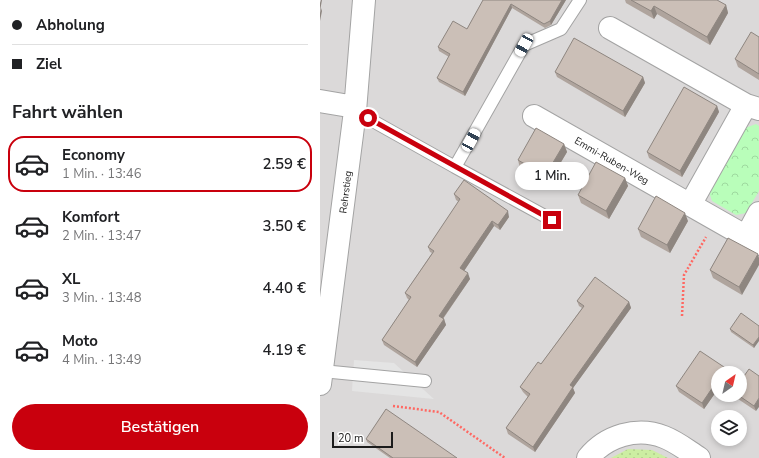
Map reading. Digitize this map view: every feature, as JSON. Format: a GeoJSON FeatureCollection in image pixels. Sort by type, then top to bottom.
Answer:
{"type":"FeatureCollection","features":[{"type":"Feature","properties":{"kind":"street","name":"Rehrstieg"},"geometry":{"type":"LineString","coordinates":[[321,377],[355,109],[364,0]]}},
{"type":"Feature","properties":{"kind":"street"},"geometry":{"type":"LineString","coordinates":[[610,28],[752,107],[690,205]]}},
{"type":"Feature","properties":{"kind":"street"},"geometry":{"type":"LineString","coordinates":[[320,101],[355,109]]}},
{"type":"Feature","properties":{"kind":"street","name":"Emmi-Ruben-Weg"},"geometry":{"type":"LineString","coordinates":[[534,116],[753,240],[759,213]]}},
{"type":"Feature","properties":{"kind":"street"},"geometry":{"type":"LineString","coordinates":[[588,458],[608,442],[628,434],[638,432],[664,437],[699,458]]}},
{"type":"Feature","properties":{"kind":"lane"},"geometry":{"type":"LineString","coordinates":[[455,167],[524,45],[561,29],[580,0]]}},
{"type":"Feature","properties":{"kind":"lane"},"geometry":{"type":"LineString","coordinates":[[355,109],[455,167],[552,220]]}},
{"type":"Feature","properties":{"kind":"lane"},"geometry":{"type":"LineString","coordinates":[[321,377],[425,381]]}},
{"type":"Feature","properties":{"kind":"path"},"geometry":{"type":"LineString","coordinates":[[682,316],[684,275],[702,243],[718,221]]}},
{"type":"Feature","properties":{"kind":"path"},"geometry":{"type":"LineString","coordinates":[[393,406],[439,412],[506,458]]}},
{"type":"Feature","properties":{"kind":"shaded area"},"geometry":{"type":"Polygon","coordinates":[[[320,0],[759,0],[759,458],[320,458],[320,0]]]}},
{"type":"Feature","properties":{"kind":"shaded area"},"geometry":{"type":"Polygon","coordinates":[[[354,360],[394,363],[434,399],[352,391],[354,360]]]}},
{"type":"Feature","properties":{"kind":"green space"},"geometry":{"type":"Polygon","coordinates":[[[756,124],[759,126],[759,191],[746,213],[736,215],[712,201],[709,192],[745,128],[756,124]]]}},
{"type":"Feature","properties":{"kind":"green space"},"geometry":{"type":"Polygon","coordinates":[[[628,449],[652,450],[668,458],[611,458],[628,449]]]}},
{"type":"Feature","properties":{"kind":"building"},"geometry":{"type":"Polygon","coordinates":[[[483,0],[562,0],[550,21],[544,24],[511,4],[463,92],[437,78],[450,54],[438,47],[453,21],[467,29],[483,0]]]}},
{"type":"Feature","properties":{"kind":"building"},"geometry":{"type":"Polygon","coordinates":[[[631,0],[717,0],[726,5],[707,37],[654,6],[651,11],[631,0]]]}},
{"type":"Feature","properties":{"kind":"building"},"geometry":{"type":"Polygon","coordinates":[[[751,32],[759,37],[759,74],[735,59],[751,32]]]}},
{"type":"Feature","properties":{"kind":"building"},"geometry":{"type":"Polygon","coordinates":[[[574,38],[643,77],[623,111],[555,72],[574,38]]]}},
{"type":"Feature","properties":{"kind":"building"},"geometry":{"type":"Polygon","coordinates":[[[684,87],[717,106],[680,171],[647,152],[684,87]]]}},
{"type":"Feature","properties":{"kind":"building"},"geometry":{"type":"Polygon","coordinates":[[[536,128],[564,144],[545,176],[518,160],[536,128]]]}},
{"type":"Feature","properties":{"kind":"building"},"geometry":{"type":"Polygon","coordinates":[[[596,162],[625,178],[606,211],[578,195],[596,162]]]}},
{"type":"Feature","properties":{"kind":"building"},"geometry":{"type":"Polygon","coordinates":[[[464,180],[508,211],[498,225],[492,221],[460,268],[468,273],[439,316],[444,319],[415,362],[382,340],[411,297],[405,293],[434,251],[428,247],[460,199],[454,194],[464,180]]]}},
{"type":"Feature","properties":{"kind":"building"},"geometry":{"type":"Polygon","coordinates":[[[656,196],[685,213],[667,245],[638,229],[656,196]]]}},
{"type":"Feature","properties":{"kind":"building"},"geometry":{"type":"Polygon","coordinates":[[[728,238],[758,254],[739,287],[710,270],[728,238]]]}},
{"type":"Feature","properties":{"kind":"building"},"geometry":{"type":"Polygon","coordinates":[[[595,277],[629,302],[570,385],[573,387],[533,447],[506,428],[530,394],[520,387],[538,362],[541,364],[584,306],[577,301],[595,277]]]}},
{"type":"Feature","properties":{"kind":"building"},"geometry":{"type":"Polygon","coordinates":[[[741,313],[759,326],[759,337],[753,345],[730,329],[741,313]]]}},
{"type":"Feature","properties":{"kind":"building"},"geometry":{"type":"Polygon","coordinates":[[[700,351],[722,366],[711,366],[711,390],[702,403],[676,386],[700,351]]]}},
{"type":"Feature","properties":{"kind":"building"},"geometry":{"type":"Polygon","coordinates":[[[749,369],[759,376],[759,398],[754,406],[747,401],[747,372],[749,369]]]}},
{"type":"Feature","properties":{"kind":"building"},"geometry":{"type":"Polygon","coordinates":[[[386,409],[457,458],[393,458],[366,439],[386,409]]]}},
{"type":"Feature","properties":{"kind":"route"},"geometry":{"type":"LineString","coordinates":[[368,118],[552,220]]}}]}
